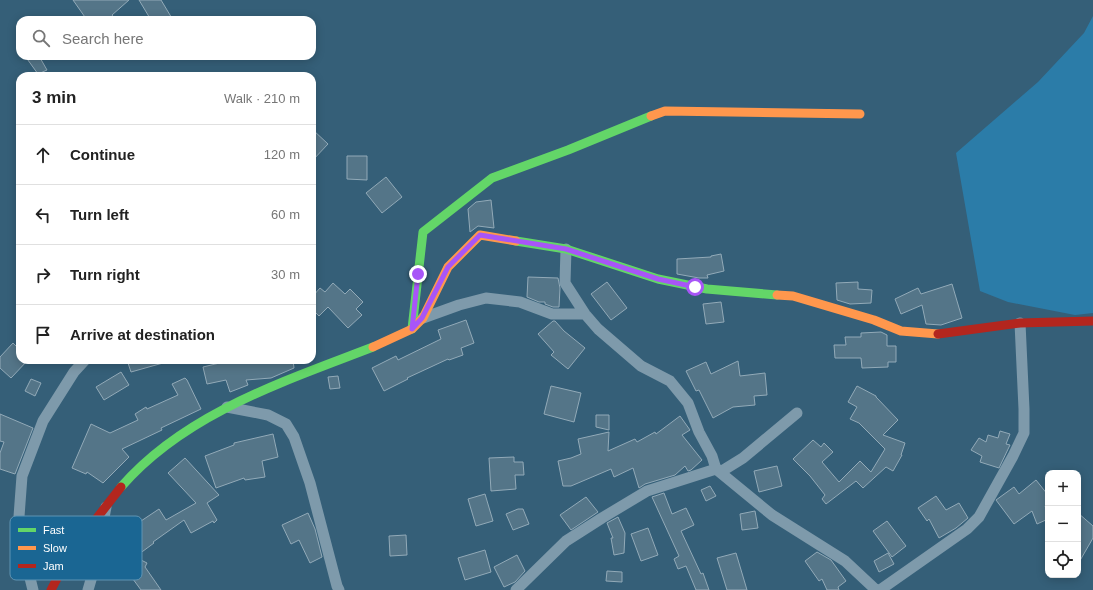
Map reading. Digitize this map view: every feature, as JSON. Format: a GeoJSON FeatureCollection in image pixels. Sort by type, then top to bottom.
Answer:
{"type":"FeatureCollection","features":[{"type":"Feature","properties":{"kind":"street"},"geometry":{"type":"LineString","coordinates":[[412,329],[423,232],[492,178],[568,150],[665,111],[860,114]]}},
{"type":"Feature","properties":{"kind":"street"},"geometry":{"type":"LineString","coordinates":[[98,516],[130,478],[152,457],[186,430],[227,407],[302,374],[383,343],[412,329],[422,318],[448,267],[480,235],[566,249],[658,279],[707,289],[793,296],[874,320],[901,331],[940,334],[1020,323],[1093,321]]}},
{"type":"Feature","properties":{"kind":"street"},"geometry":{"type":"LineString","coordinates":[[566,249],[565,283],[585,314],[598,329],[641,366],[670,381],[688,403],[699,432],[712,456],[716,469],[772,515],[845,561],[876,590]]}},
{"type":"Feature","properties":{"kind":"street"},"geometry":{"type":"LineString","coordinates":[[422,318],[486,298],[520,302],[552,314],[585,314]]}},
{"type":"Feature","properties":{"kind":"street"},"geometry":{"type":"LineString","coordinates":[[880,590],[967,529],[979,518],[1014,456],[1024,433],[1020,323]]}},
{"type":"Feature","properties":{"kind":"street"},"geometry":{"type":"LineString","coordinates":[[19,516],[22,476],[43,421],[74,372],[81,364]]}},
{"type":"Feature","properties":{"kind":"street"},"geometry":{"type":"LineString","coordinates":[[227,407],[268,415],[286,424],[294,437],[310,483],[337,586],[340,590]]}},
{"type":"Feature","properties":{"kind":"street"},"geometry":{"type":"LineString","coordinates":[[516,590],[566,541],[602,518],[648,491],[716,469],[722,471],[743,458],[797,413]]}},
{"type":"Feature","properties":{"kind":"street"},"geometry":{"type":"LineString","coordinates":[[105,516],[107,504]]}},
{"type":"Feature","properties":{"kind":"street"},"geometry":{"type":"LineString","coordinates":[[30,580],[33,590]]}},
{"type":"Feature","properties":{"kind":"street"},"geometry":{"type":"LineString","coordinates":[[51,590],[56,580]]}},
{"type":"Feature","properties":{"kind":"street"},"geometry":{"type":"LineString","coordinates":[[88,590],[91,580]]}},
{"type":"Feature","properties":{"kind":"shaded area"},"geometry":{"type":"Polygon","coordinates":[[[1093,16],[1093,313],[1075,315],[1008,302],[980,291],[956,153],[1038,82],[1084,33],[1093,16]]]}},
{"type":"Feature","properties":{"kind":"building"},"geometry":{"type":"Polygon","coordinates":[[[73,0],[129,0],[112,15],[113,16],[84,16],[73,0]]]}},
{"type":"Feature","properties":{"kind":"building"},"geometry":{"type":"Polygon","coordinates":[[[139,0],[161,0],[171,16],[149,16],[139,0]]]}},
{"type":"Feature","properties":{"kind":"building"},"geometry":{"type":"Polygon","coordinates":[[[28,60],[41,60],[47,70],[37,72],[28,60]]]}},
{"type":"Feature","properties":{"kind":"building"},"geometry":{"type":"Polygon","coordinates":[[[316,133],[328,144],[316,157],[316,133]]]}},
{"type":"Feature","properties":{"kind":"building"},"geometry":{"type":"Polygon","coordinates":[[[347,156],[367,156],[367,180],[347,179],[347,156]]]}},
{"type":"Feature","properties":{"kind":"building"},"geometry":{"type":"Polygon","coordinates":[[[386,177],[402,197],[382,213],[366,193],[386,177]]]}},
{"type":"Feature","properties":{"kind":"building"},"geometry":{"type":"Polygon","coordinates":[[[491,200],[494,228],[478,226],[470,232],[468,209],[476,202],[491,200]]]}},
{"type":"Feature","properties":{"kind":"building"},"geometry":{"type":"Polygon","coordinates":[[[721,254],[724,271],[707,275],[708,278],[677,274],[677,259],[711,257],[721,254]]]}},
{"type":"Feature","properties":{"kind":"building"},"geometry":{"type":"Polygon","coordinates":[[[528,277],[558,278],[560,288],[559,307],[553,307],[545,304],[545,302],[539,302],[527,297],[528,277]]]}},
{"type":"Feature","properties":{"kind":"building"},"geometry":{"type":"Polygon","coordinates":[[[607,282],[627,308],[611,320],[591,294],[607,282]]]}},
{"type":"Feature","properties":{"kind":"building"},"geometry":{"type":"Polygon","coordinates":[[[858,282],[858,289],[872,290],[871,303],[850,304],[837,300],[836,283],[858,282]]]}},
{"type":"Feature","properties":{"kind":"building"},"geometry":{"type":"Polygon","coordinates":[[[333,283],[345,294],[350,289],[363,302],[356,309],[362,315],[348,328],[328,307],[319,316],[316,313],[316,292],[320,288],[325,292],[333,283]]]}},
{"type":"Feature","properties":{"kind":"building"},"geometry":{"type":"Polygon","coordinates":[[[952,284],[962,318],[941,325],[926,324],[922,305],[901,314],[895,299],[918,288],[921,294],[952,284]]]}},
{"type":"Feature","properties":{"kind":"building"},"geometry":{"type":"Polygon","coordinates":[[[721,302],[724,322],[706,324],[703,304],[721,302]]]}},
{"type":"Feature","properties":{"kind":"building"},"geometry":{"type":"Polygon","coordinates":[[[466,320],[474,343],[461,348],[463,355],[449,360],[448,359],[407,378],[408,379],[384,391],[372,368],[396,356],[398,360],[441,339],[438,330],[466,320]]]}},
{"type":"Feature","properties":{"kind":"building"},"geometry":{"type":"Polygon","coordinates":[[[553,321],[555,321],[564,331],[585,348],[568,369],[551,355],[554,352],[538,334],[553,321]]]}},
{"type":"Feature","properties":{"kind":"building"},"geometry":{"type":"Polygon","coordinates":[[[881,332],[887,335],[887,346],[896,346],[896,362],[888,362],[888,367],[862,368],[861,358],[835,358],[834,345],[846,345],[845,337],[861,337],[861,333],[881,332]]]}},
{"type":"Feature","properties":{"kind":"building"},"geometry":{"type":"Polygon","coordinates":[[[13,343],[16,346],[16,364],[24,364],[11,378],[0,368],[0,357],[13,343]]]}},
{"type":"Feature","properties":{"kind":"building"},"geometry":{"type":"Polygon","coordinates":[[[738,361],[740,376],[765,373],[767,395],[754,396],[755,405],[733,407],[713,418],[699,390],[696,391],[686,371],[706,362],[711,374],[738,361]]]}},
{"type":"Feature","properties":{"kind":"building"},"geometry":{"type":"Polygon","coordinates":[[[128,364],[159,364],[131,372],[128,364]]]}},
{"type":"Feature","properties":{"kind":"building"},"geometry":{"type":"Polygon","coordinates":[[[215,364],[294,364],[294,368],[271,378],[246,380],[248,385],[230,392],[226,380],[207,384],[203,367],[215,364]]]}},
{"type":"Feature","properties":{"kind":"building"},"geometry":{"type":"Polygon","coordinates":[[[121,372],[129,385],[104,400],[96,387],[121,372]]]}},
{"type":"Feature","properties":{"kind":"building"},"geometry":{"type":"Polygon","coordinates":[[[338,376],[340,388],[330,389],[328,377],[338,376]]]}},
{"type":"Feature","properties":{"kind":"building"},"geometry":{"type":"Polygon","coordinates":[[[185,378],[201,409],[122,449],[129,457],[103,483],[87,472],[86,474],[72,468],[91,424],[110,433],[138,420],[135,414],[146,407],[147,409],[178,395],[172,384],[185,378]]]}},
{"type":"Feature","properties":{"kind":"building"},"geometry":{"type":"Polygon","coordinates":[[[31,379],[41,383],[35,396],[25,391],[31,379]]]}},
{"type":"Feature","properties":{"kind":"building"},"geometry":{"type":"Polygon","coordinates":[[[551,386],[581,393],[574,422],[544,414],[551,386]]]}},
{"type":"Feature","properties":{"kind":"building"},"geometry":{"type":"Polygon","coordinates":[[[857,386],[876,396],[898,420],[883,435],[905,443],[902,455],[893,471],[886,467],[863,488],[856,481],[826,504],[822,499],[825,495],[810,476],[793,459],[813,440],[821,447],[824,443],[833,452],[822,462],[839,482],[860,461],[871,472],[885,449],[859,423],[850,419],[857,407],[848,402],[857,386]]]}},
{"type":"Feature","properties":{"kind":"building"},"geometry":{"type":"Polygon","coordinates":[[[0,414],[33,428],[15,474],[0,469],[0,453],[4,442],[0,441],[0,414]]]}},
{"type":"Feature","properties":{"kind":"building"},"geometry":{"type":"Polygon","coordinates":[[[596,415],[609,415],[609,430],[596,427],[596,415]]]}},
{"type":"Feature","properties":{"kind":"building"},"geometry":{"type":"Polygon","coordinates":[[[680,416],[690,430],[682,435],[702,460],[691,470],[688,471],[685,466],[675,475],[645,484],[639,488],[633,468],[614,477],[611,469],[571,486],[563,486],[558,461],[581,454],[578,439],[609,432],[608,451],[635,439],[637,442],[655,432],[656,434],[680,416]]]}},
{"type":"Feature","properties":{"kind":"building"},"geometry":{"type":"Polygon","coordinates":[[[1000,431],[1010,434],[1006,444],[1010,445],[999,468],[980,462],[982,456],[971,450],[979,438],[986,442],[988,435],[998,438],[1000,431]]]}},
{"type":"Feature","properties":{"kind":"building"},"geometry":{"type":"Polygon","coordinates":[[[273,434],[278,457],[262,461],[265,477],[245,480],[244,478],[216,488],[205,456],[234,445],[234,443],[273,434]]]}},
{"type":"Feature","properties":{"kind":"building"},"geometry":{"type":"Polygon","coordinates":[[[514,457],[514,462],[523,462],[524,475],[515,475],[516,489],[491,491],[489,458],[514,457]]]}},
{"type":"Feature","properties":{"kind":"building"},"geometry":{"type":"Polygon","coordinates":[[[185,458],[219,495],[207,503],[217,520],[214,523],[213,521],[191,533],[184,520],[142,552],[142,520],[159,509],[166,520],[196,503],[168,473],[185,458]]]}},
{"type":"Feature","properties":{"kind":"building"},"geometry":{"type":"Polygon","coordinates":[[[777,466],[782,486],[759,492],[754,471],[777,466]]]}},
{"type":"Feature","properties":{"kind":"building"},"geometry":{"type":"Polygon","coordinates":[[[1036,480],[1045,491],[1045,520],[1037,524],[1032,511],[1014,524],[996,500],[1014,487],[1019,494],[1036,480]]]}},
{"type":"Feature","properties":{"kind":"building"},"geometry":{"type":"Polygon","coordinates":[[[710,486],[716,496],[706,501],[701,490],[710,486]]]}},
{"type":"Feature","properties":{"kind":"building"},"geometry":{"type":"Polygon","coordinates":[[[664,493],[672,514],[686,508],[694,525],[681,531],[701,574],[703,573],[709,590],[696,590],[686,566],[678,569],[674,559],[679,556],[652,497],[664,493]]]}},
{"type":"Feature","properties":{"kind":"building"},"geometry":{"type":"Polygon","coordinates":[[[485,494],[493,521],[476,526],[468,499],[485,494]]]}},
{"type":"Feature","properties":{"kind":"building"},"geometry":{"type":"Polygon","coordinates":[[[936,496],[946,510],[959,503],[968,518],[956,528],[939,538],[929,519],[927,521],[918,508],[936,496]]]}},
{"type":"Feature","properties":{"kind":"building"},"geometry":{"type":"Polygon","coordinates":[[[586,497],[598,512],[571,530],[560,515],[586,497]]]}},
{"type":"Feature","properties":{"kind":"building"},"geometry":{"type":"Polygon","coordinates":[[[518,509],[523,509],[529,524],[513,530],[506,514],[518,509]]]}},
{"type":"Feature","properties":{"kind":"building"},"geometry":{"type":"Polygon","coordinates":[[[755,511],[758,528],[742,530],[740,514],[755,511]]]}},
{"type":"Feature","properties":{"kind":"building"},"geometry":{"type":"Polygon","coordinates":[[[308,513],[315,529],[322,557],[310,563],[299,540],[291,544],[282,525],[308,513]]]}},
{"type":"Feature","properties":{"kind":"building"},"geometry":{"type":"Polygon","coordinates":[[[1081,516],[1093,526],[1093,538],[1081,559],[1081,516]]]}},
{"type":"Feature","properties":{"kind":"building"},"geometry":{"type":"Polygon","coordinates":[[[618,517],[625,533],[624,553],[614,555],[611,538],[613,538],[607,523],[618,517]]]}},
{"type":"Feature","properties":{"kind":"building"},"geometry":{"type":"Polygon","coordinates":[[[887,521],[906,546],[892,557],[873,531],[887,521]]]}},
{"type":"Feature","properties":{"kind":"building"},"geometry":{"type":"Polygon","coordinates":[[[648,528],[658,555],[641,561],[631,534],[648,528]]]}},
{"type":"Feature","properties":{"kind":"building"},"geometry":{"type":"Polygon","coordinates":[[[406,535],[407,555],[390,556],[389,536],[406,535]]]}},
{"type":"Feature","properties":{"kind":"building"},"geometry":{"type":"Polygon","coordinates":[[[485,550],[491,572],[465,580],[458,558],[485,550]]]}},
{"type":"Feature","properties":{"kind":"building"},"geometry":{"type":"Polygon","coordinates":[[[817,552],[831,560],[846,581],[838,587],[839,590],[827,590],[822,579],[819,581],[805,561],[817,552]]]}},
{"type":"Feature","properties":{"kind":"building"},"geometry":{"type":"Polygon","coordinates":[[[736,553],[747,590],[727,590],[717,558],[736,553]]]}},
{"type":"Feature","properties":{"kind":"building"},"geometry":{"type":"Polygon","coordinates":[[[888,553],[894,564],[879,572],[874,561],[888,553]]]}},
{"type":"Feature","properties":{"kind":"building"},"geometry":{"type":"Polygon","coordinates":[[[517,555],[525,571],[515,582],[504,587],[494,567],[517,555]]]}},
{"type":"Feature","properties":{"kind":"building"},"geometry":{"type":"Polygon","coordinates":[[[142,560],[147,563],[145,567],[161,590],[141,590],[134,580],[142,580],[142,560]]]}},
{"type":"Feature","properties":{"kind":"building"},"geometry":{"type":"Polygon","coordinates":[[[607,571],[622,572],[622,582],[606,581],[607,571]]]}},
{"type":"Feature","properties":{"kind":"traffic: fast"},"geometry":{"type":"LineString","coordinates":[[412,329],[423,232],[492,178],[568,150],[651,116]]}},
{"type":"Feature","properties":{"kind":"traffic: fast"},"geometry":{"type":"LineString","coordinates":[[516,241],[566,249],[658,279],[707,289],[777,295]]}},
{"type":"Feature","properties":{"kind":"traffic: fast"},"geometry":{"type":"LineString","coordinates":[[121,487],[147,461],[175,439],[206,419],[271,387],[373,347]]}},
{"type":"Feature","properties":{"kind":"traffic: slow"},"geometry":{"type":"LineString","coordinates":[[651,116],[665,111],[860,114]]}},
{"type":"Feature","properties":{"kind":"traffic: slow"},"geometry":{"type":"LineString","coordinates":[[373,347],[412,329],[423,318],[448,267],[480,235],[516,241]]}},
{"type":"Feature","properties":{"kind":"traffic: slow"},"geometry":{"type":"LineString","coordinates":[[777,295],[793,296],[874,320],[901,331],[938,334]]}},
{"type":"Feature","properties":{"kind":"traffic: jam"},"geometry":{"type":"LineString","coordinates":[[938,334],[1020,323],[1093,321]]}},
{"type":"Feature","properties":{"kind":"traffic: jam"},"geometry":{"type":"LineString","coordinates":[[98,516],[121,487]]}},
{"type":"Feature","properties":{"kind":"traffic: jam"},"geometry":{"type":"LineString","coordinates":[[51,590],[56,580]]}},
{"type":"Feature","properties":{"kind":"route"},"geometry":{"type":"LineString","coordinates":[[418,274],[412,329],[422,318],[448,267],[480,235],[566,249],[658,279],[695,287]]}}]}
